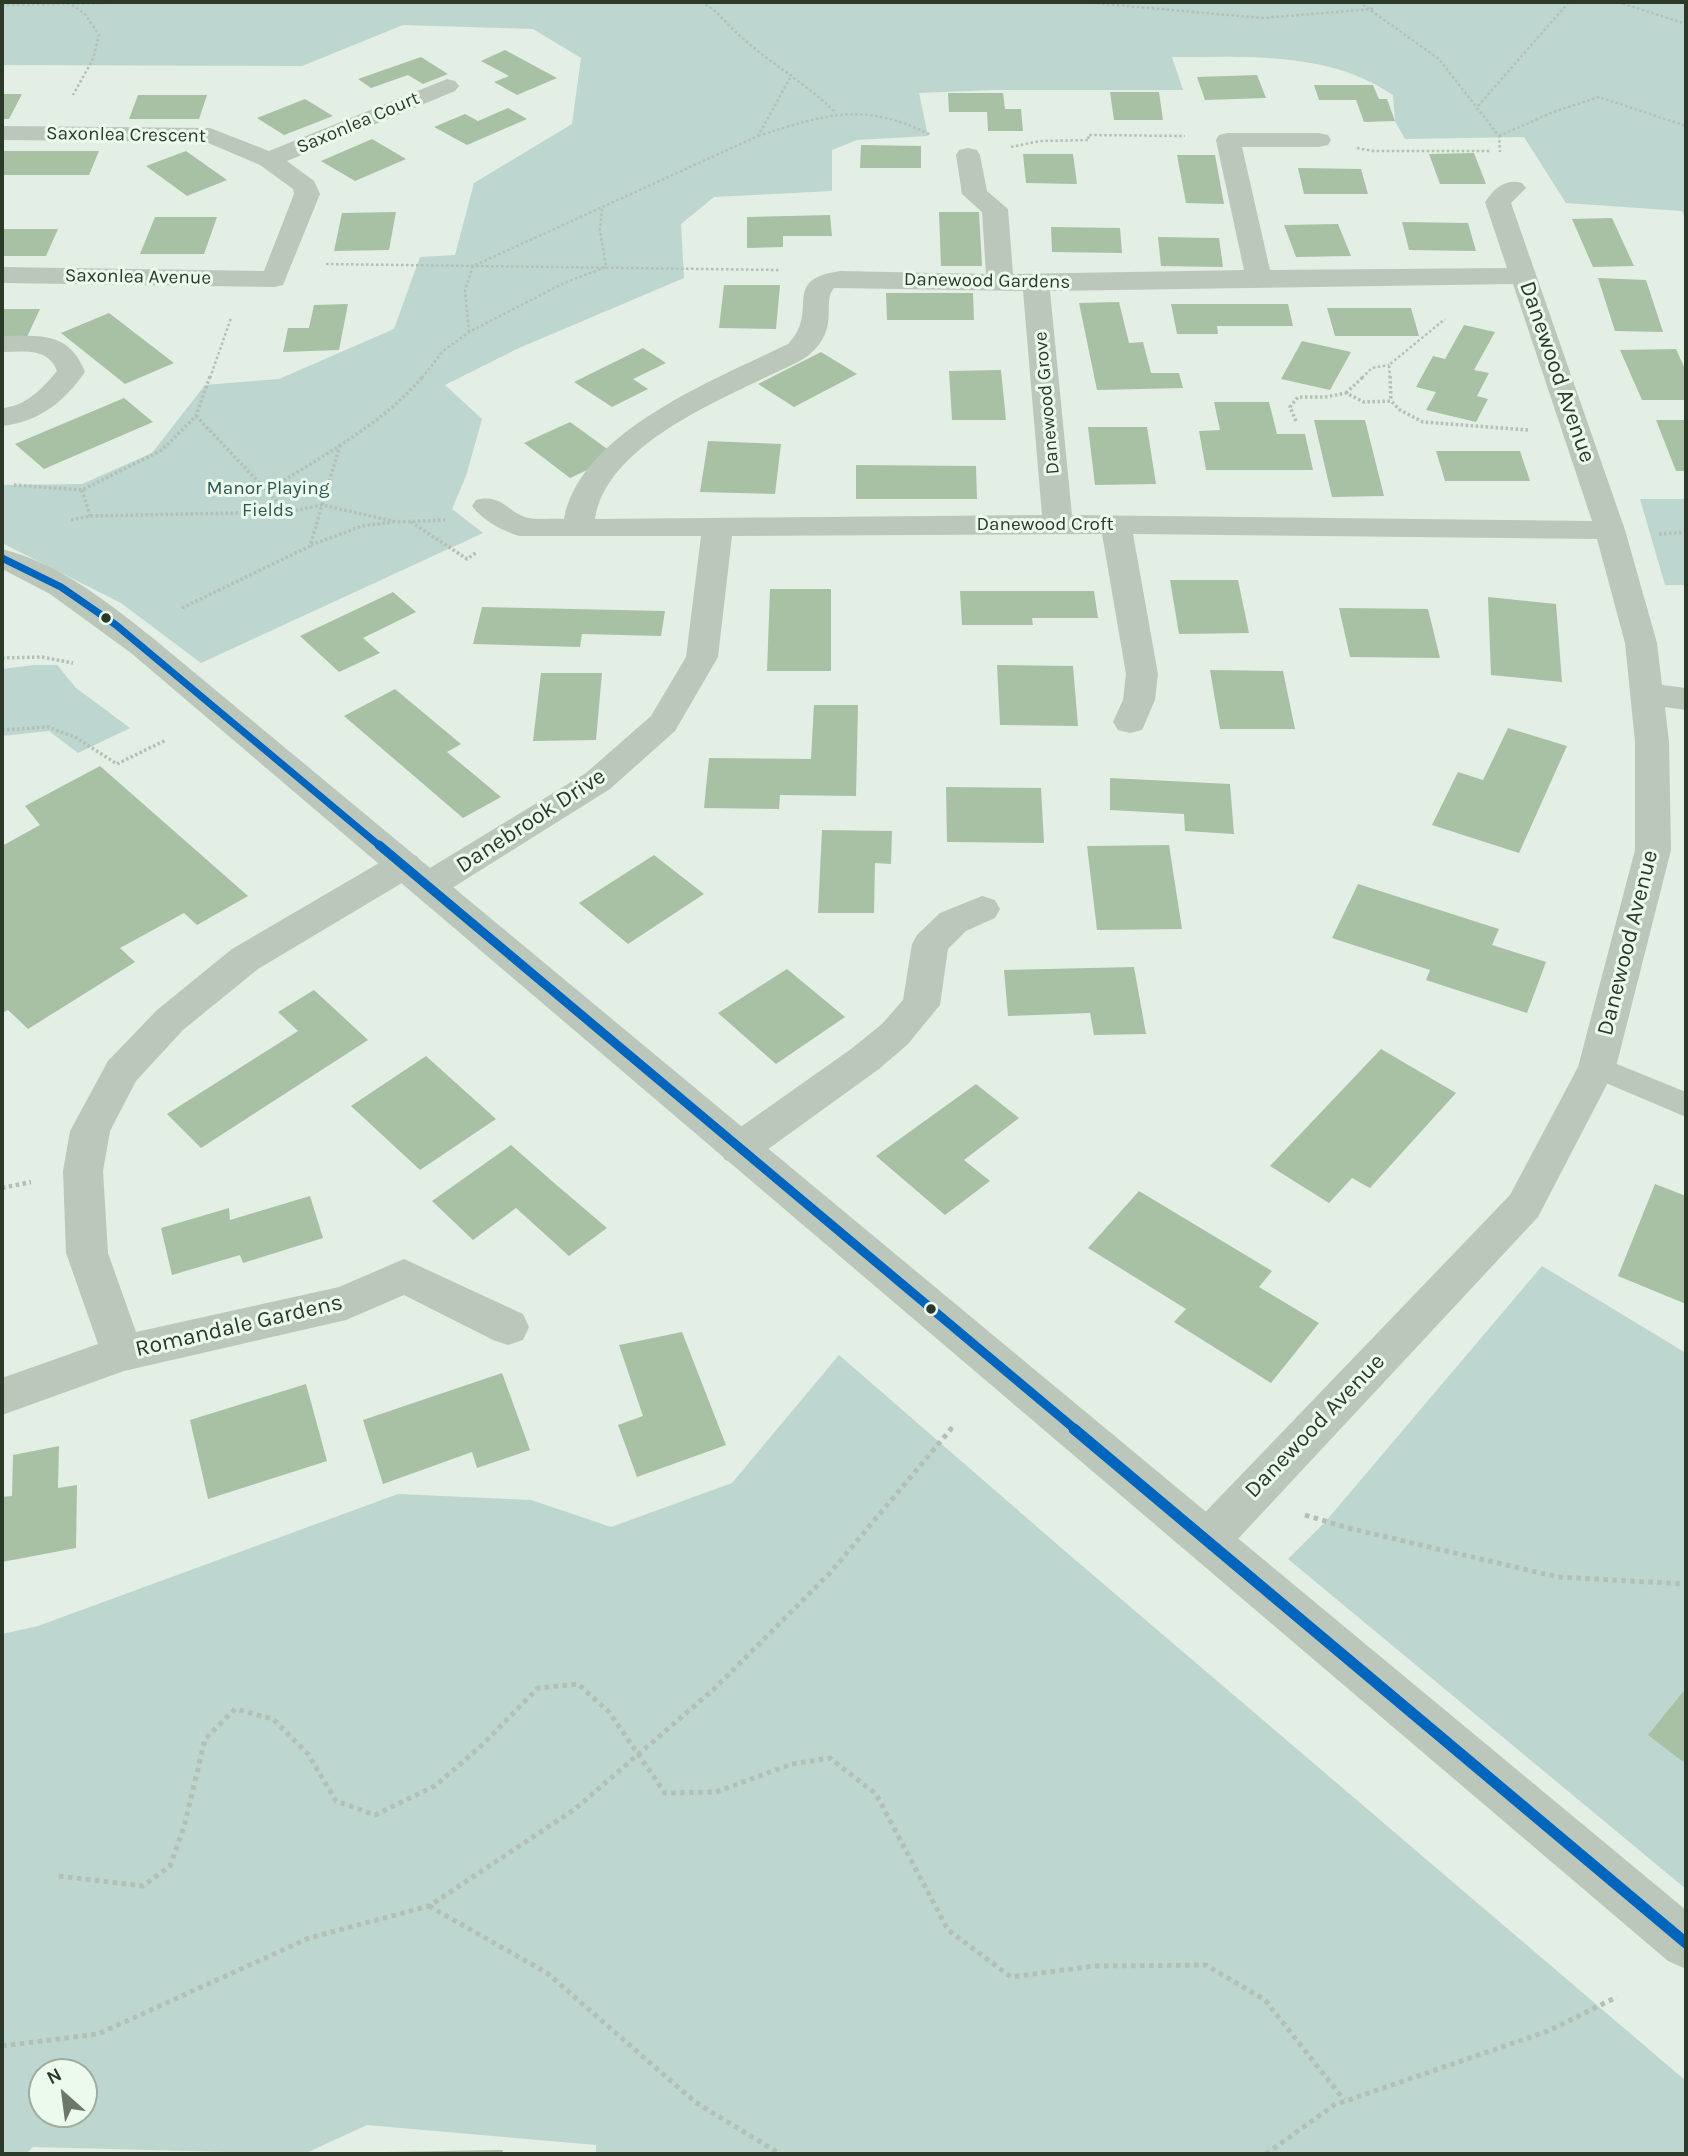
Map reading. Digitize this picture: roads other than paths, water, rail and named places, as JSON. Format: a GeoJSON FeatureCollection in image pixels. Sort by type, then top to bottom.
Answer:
{"type":"FeatureCollection","features":[{"type":"Feature","properties":{"kind":"street","name":"Saxonlea Court"},"geometry":{"type":"LineString","coordinates":[[269,160],[447,86]]}},
{"type":"Feature","properties":{"kind":"street","name":"Saxonlea Crescent"},"geometry":{"type":"LineString","coordinates":[[2,133],[210,135],[269,160],[305,186],[307,194],[277,271]]}},
{"type":"Feature","properties":{"kind":"street"},"geometry":{"type":"LineString","coordinates":[[1259,278],[1228,141],[1319,139]]}},
{"type":"Feature","properties":{"kind":"street"},"geometry":{"type":"LineString","coordinates":[[968,155],[975,194],[995,209],[1000,281]]}},
{"type":"Feature","properties":{"kind":"street","name":"Danewood Avenue"},"geometry":{"type":"LineString","coordinates":[[1207,1541],[1524,1206],[1597,1067],[1670,854],[1641,643],[1610,530],[1499,202],[1513,188]]}},
{"type":"Feature","properties":{"kind":"street","name":"Saxonlea Avenue"},"geometry":{"type":"LineString","coordinates":[[2,275],[245,279],[277,271]]}},
{"type":"Feature","properties":{"kind":"street","name":"Danewood Gardens"},"geometry":{"type":"LineString","coordinates":[[578,528],[582,505],[593,482],[633,441],[667,415],[798,350],[815,334],[818,318],[817,291],[826,281],[840,279],[1036,283],[1525,276]]}},
{"type":"Feature","properties":{"kind":"street","name":"Danewood Grove"},"geometry":{"type":"LineString","coordinates":[[1036,283],[1058,524]]}},
{"type":"Feature","properties":{"kind":"street"},"geometry":{"type":"LineString","coordinates":[[2,344],[44,344],[65,356],[71,372],[45,402],[18,416],[2,417]]}},
{"type":"Feature","properties":{"kind":"street","name":"Danewood Croft"},"geometry":{"type":"LineString","coordinates":[[496,512],[520,527],[578,528],[1058,524],[1610,530]]}},
{"type":"Feature","properties":{"kind":"street"},"geometry":{"type":"LineString","coordinates":[[1115,525],[1142,674],[1139,700],[1130,722]]}},
{"type":"Feature","properties":{"kind":"street","name":"Danebrook Drive"},"geometry":{"type":"LineString","coordinates":[[416,876],[598,782],[663,723],[702,657],[717,526]]}},
{"type":"Feature","properties":{"kind":"street"},"geometry":{"type":"LineString","coordinates":[[2,558],[59,585],[95,609],[1686,1943]]}},
{"type":"Feature","properties":{"kind":"street"},"geometry":{"type":"LineString","coordinates":[[1647,694],[1686,699]]}},
{"type":"Feature","properties":{"kind":"street","name":"Romandale Gardens"},"geometry":{"type":"LineString","coordinates":[[122,1353],[87,1253],[83,1171],[90,1131],[122,1071],[170,1020],[245,960],[416,876]]}},
{"type":"Feature","properties":{"kind":"street"},"geometry":{"type":"LineString","coordinates":[[739,1149],[865,1059],[895,1034],[921,1004],[930,944],[953,922],[982,909]]}},
{"type":"Feature","properties":{"kind":"street","name":"Romandale Gardens"},"geometry":{"type":"LineString","coordinates":[[2,1397],[122,1353],[346,1303],[404,1276],[508,1327]]}},
{"type":"Feature","properties":{"kind":"lane"},"geometry":{"type":"LineString","coordinates":[[1597,1067],[1686,1105]]}},
{"type":"Feature","properties":{"kind":"park label","name":"Manor Playing Fields"},"geometry":{"type":"Point","coordinates":[268,500]}}]}
